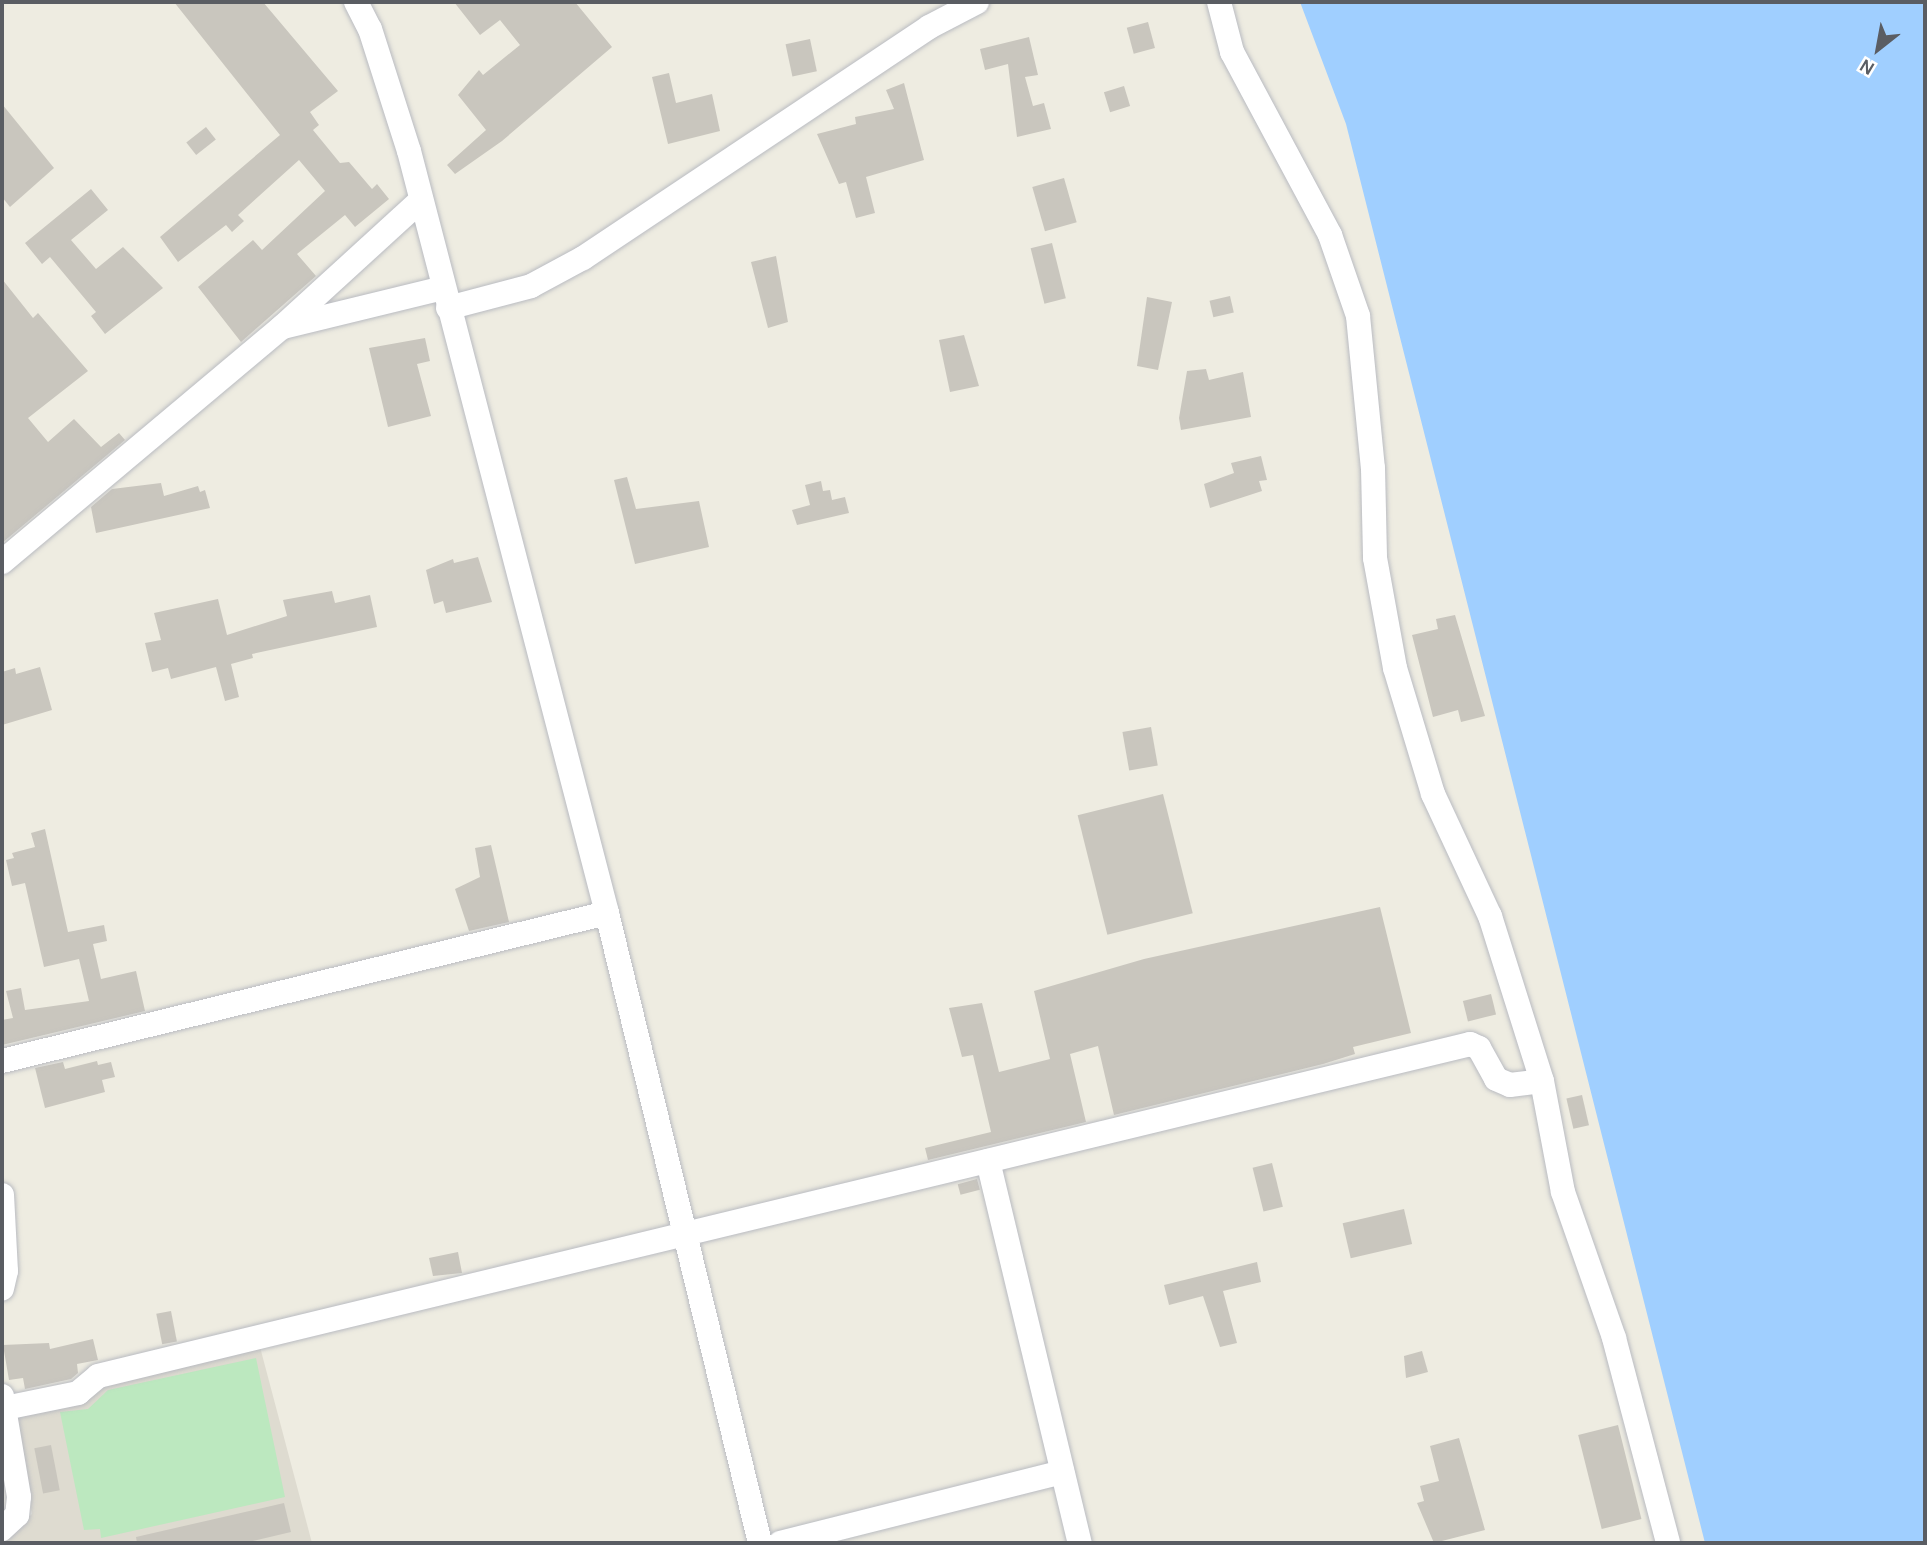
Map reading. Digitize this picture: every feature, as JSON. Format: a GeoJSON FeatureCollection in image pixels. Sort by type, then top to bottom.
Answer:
{"type":"FeatureCollection","features":[{"type":"Feature","properties":{"kind":"street"},"geometry":{"type":"LineString","coordinates":[[356,2],[370,29],[421,200],[607,913],[761,1543]]}},
{"type":"Feature","properties":{"kind":"street"},"geometry":{"type":"LineString","coordinates":[[282,327],[445,298],[531,286],[583,258],[929,27],[977,2]]}},
{"type":"Feature","properties":{"kind":"street"},"geometry":{"type":"LineString","coordinates":[[1219,2],[1232,52],[1330,235],[1358,316],[1373,468],[1375,558],[1395,668],[1433,794],[1490,916],[1542,1081],[1563,1192],[1614,1338],[1668,1543]]}},
{"type":"Feature","properties":{"kind":"street"},"geometry":{"type":"LineString","coordinates":[[2,562],[282,327],[421,200]]}},
{"type":"Feature","properties":{"kind":"street"},"geometry":{"type":"LineString","coordinates":[[2,1061],[607,913]]}},
{"type":"Feature","properties":{"kind":"street"},"geometry":{"type":"LineString","coordinates":[[2,1529],[17,1515],[19,1497],[4,1402],[78,1393],[98,1376],[1470,1044],[1479,1048],[1496,1079],[1510,1085],[1542,1081]]}},
{"type":"Feature","properties":{"kind":"street"},"geometry":{"type":"LineString","coordinates":[[988,1161],[1080,1543]]}},
{"type":"Feature","properties":{"kind":"street"},"geometry":{"type":"LineString","coordinates":[[2,1195],[6,1271],[2,1289]]}},
{"type":"Feature","properties":{"kind":"street"},"geometry":{"type":"LineString","coordinates":[[780,1543],[1062,1472]]}},
{"type":"Feature","properties":{"kind":"shaded area"},"geometry":{"type":"Polygon","coordinates":[[[260,1347],[312,1543],[2,1543],[32,1514],[16,1417],[105,1384],[260,1347]]]}},
{"type":"Feature","properties":{"kind":"green space"},"geometry":{"type":"Polygon","coordinates":[[[256,1358],[285,1497],[101,1538],[100,1529],[84,1530],[60,1412],[88,1409],[108,1390],[256,1358]]]}},
{"type":"Feature","properties":{"kind":"water"},"geometry":{"type":"Polygon","coordinates":[[[1300,2],[1925,2],[1925,1543],[1705,1543],[1346,124],[1300,2]]]}},
{"type":"Feature","properties":{"kind":"building"},"geometry":{"type":"Polygon","coordinates":[[[174,2],[263,2],[338,91],[310,112],[319,125],[313,130],[340,163],[349,162],[372,189],[377,184],[389,199],[355,227],[345,215],[297,254],[316,276],[241,342],[198,287],[253,240],[262,250],[325,191],[299,160],[238,215],[244,221],[232,232],[226,225],[178,262],[160,237],[280,135],[174,2]]]}},
{"type":"Feature","properties":{"kind":"building"},"geometry":{"type":"Polygon","coordinates":[[[454,2],[575,2],[612,47],[502,141],[455,174],[447,165],[486,130],[458,95],[479,70],[483,75],[520,45],[500,20],[480,35],[454,2]]]}},
{"type":"Feature","properties":{"kind":"building"},"geometry":{"type":"Polygon","coordinates":[[[1148,22],[1155,48],[1134,54],[1127,28],[1148,22]]]}},
{"type":"Feature","properties":{"kind":"building"},"geometry":{"type":"Polygon","coordinates":[[[1029,37],[1038,75],[1025,77],[1033,106],[1044,103],[1051,129],[1017,137],[1008,64],[985,70],[980,49],[1029,37]]]}},
{"type":"Feature","properties":{"kind":"building"},"geometry":{"type":"Polygon","coordinates":[[[810,39],[817,71],[792,76],[786,44],[810,39]]]}},
{"type":"Feature","properties":{"kind":"building"},"geometry":{"type":"Polygon","coordinates":[[[669,73],[676,103],[712,94],[720,131],[668,144],[652,77],[669,73]]]}},
{"type":"Feature","properties":{"kind":"building"},"geometry":{"type":"Polygon","coordinates":[[[904,83],[924,160],[866,177],[875,213],[856,218],[846,182],[839,184],[817,134],[856,124],[855,117],[894,109],[886,90],[904,83]]]}},
{"type":"Feature","properties":{"kind":"building"},"geometry":{"type":"Polygon","coordinates":[[[1124,86],[1130,106],[1110,112],[1104,92],[1124,86]]]}},
{"type":"Feature","properties":{"kind":"building"},"geometry":{"type":"Polygon","coordinates":[[[2,104],[54,168],[10,207],[2,197],[2,104]]]}},
{"type":"Feature","properties":{"kind":"building"},"geometry":{"type":"Polygon","coordinates":[[[206,127],[216,140],[196,155],[186,142],[206,127]]]}},
{"type":"Feature","properties":{"kind":"building"},"geometry":{"type":"Polygon","coordinates":[[[1064,178],[1077,222],[1045,231],[1032,187],[1064,178]]]}},
{"type":"Feature","properties":{"kind":"building"},"geometry":{"type":"Polygon","coordinates":[[[91,189],[108,210],[71,240],[96,269],[123,247],[163,288],[105,334],[91,316],[96,312],[50,257],[42,264],[25,243],[91,189]]]}},
{"type":"Feature","properties":{"kind":"building"},"geometry":{"type":"Polygon","coordinates":[[[1052,243],[1066,298],[1044,304],[1031,248],[1052,243]]]}},
{"type":"Feature","properties":{"kind":"building"},"geometry":{"type":"Polygon","coordinates":[[[776,256],[788,322],[768,328],[751,262],[776,256]]]}},
{"type":"Feature","properties":{"kind":"building"},"geometry":{"type":"Polygon","coordinates":[[[2,279],[33,318],[38,313],[88,371],[28,418],[48,442],[74,419],[101,447],[119,433],[125,440],[2,543],[2,279]]]}},
{"type":"Feature","properties":{"kind":"building"},"geometry":{"type":"Polygon","coordinates":[[[1230,296],[1234,313],[1213,317],[1210,301],[1230,296]]]}},
{"type":"Feature","properties":{"kind":"building"},"geometry":{"type":"Polygon","coordinates":[[[1147,297],[1172,302],[1158,370],[1137,366],[1147,297]]]}},
{"type":"Feature","properties":{"kind":"building"},"geometry":{"type":"Polygon","coordinates":[[[964,335],[979,386],[950,392],[939,340],[964,335]]]}},
{"type":"Feature","properties":{"kind":"building"},"geometry":{"type":"Polygon","coordinates":[[[425,338],[430,361],[417,364],[431,416],[388,427],[369,348],[425,338]]]}},
{"type":"Feature","properties":{"kind":"building"},"geometry":{"type":"Polygon","coordinates":[[[1206,369],[1209,380],[1243,372],[1251,417],[1181,430],[1179,418],[1187,371],[1206,369]]]}},
{"type":"Feature","properties":{"kind":"building"},"geometry":{"type":"Polygon","coordinates":[[[1261,456],[1267,480],[1259,481],[1262,491],[1210,508],[1204,484],[1234,473],[1231,463],[1261,456]]]}},
{"type":"Feature","properties":{"kind":"building"},"geometry":{"type":"Polygon","coordinates":[[[627,477],[636,509],[699,501],[709,547],[635,564],[614,480],[627,477]]]}},
{"type":"Feature","properties":{"kind":"building"},"geometry":{"type":"Polygon","coordinates":[[[821,481],[823,491],[830,490],[832,500],[845,497],[849,513],[797,525],[792,510],[810,505],[805,485],[821,481]]]}},
{"type":"Feature","properties":{"kind":"building"},"geometry":{"type":"Polygon","coordinates":[[[161,483],[164,496],[198,486],[200,492],[205,490],[210,508],[96,533],[91,507],[112,489],[161,483]]]}},
{"type":"Feature","properties":{"kind":"building"},"geometry":{"type":"Polygon","coordinates":[[[478,557],[492,602],[446,613],[443,601],[434,604],[426,570],[453,559],[454,563],[478,557]]]}},
{"type":"Feature","properties":{"kind":"building"},"geometry":{"type":"Polygon","coordinates":[[[332,591],[335,603],[370,595],[377,627],[252,654],[253,658],[231,664],[239,697],[225,701],[216,667],[171,679],[168,668],[152,672],[145,643],[161,640],[154,613],[218,599],[227,635],[287,616],[283,600],[332,591]]]}},
{"type":"Feature","properties":{"kind":"building"},"geometry":{"type":"Polygon","coordinates":[[[1455,615],[1485,716],[1461,722],[1458,710],[1433,717],[1412,635],[1438,629],[1436,619],[1455,615]]]}},
{"type":"Feature","properties":{"kind":"building"},"geometry":{"type":"Polygon","coordinates":[[[40,667],[52,710],[2,725],[2,672],[15,668],[16,674],[40,667]]]}},
{"type":"Feature","properties":{"kind":"building"},"geometry":{"type":"Polygon","coordinates":[[[1151,727],[1158,765],[1129,770],[1122,732],[1151,727]]]}},
{"type":"Feature","properties":{"kind":"building"},"geometry":{"type":"Polygon","coordinates":[[[1163,794],[1193,913],[1107,935],[1078,815],[1163,794]]]}},
{"type":"Feature","properties":{"kind":"building"},"geometry":{"type":"Polygon","coordinates":[[[45,829],[68,932],[104,925],[107,941],[93,944],[101,979],[136,971],[145,1011],[2,1045],[2,1020],[13,1018],[6,991],[21,988],[25,1010],[89,1001],[79,959],[44,967],[25,883],[12,886],[6,860],[14,858],[12,853],[35,847],[31,833],[45,829]]]}},
{"type":"Feature","properties":{"kind":"building"},"geometry":{"type":"Polygon","coordinates":[[[491,845],[509,922],[469,931],[455,889],[480,877],[475,848],[491,845]]]}},
{"type":"Feature","properties":{"kind":"building"},"geometry":{"type":"Polygon","coordinates":[[[1380,907],[1411,1033],[1353,1047],[1355,1054],[1323,1064],[1114,1115],[1098,1046],[1070,1054],[1086,1122],[928,1160],[925,1148],[991,1132],[973,1055],[962,1057],[949,1008],[982,1003],[999,1072],[1050,1059],[1034,991],[1144,959],[1380,907]]]}},
{"type":"Feature","properties":{"kind":"building"},"geometry":{"type":"Polygon","coordinates":[[[1491,994],[1496,1014],[1468,1021],[1463,1001],[1491,994]]]}},
{"type":"Feature","properties":{"kind":"building"},"geometry":{"type":"Polygon","coordinates":[[[97,1061],[98,1065],[111,1062],[115,1077],[102,1080],[105,1092],[45,1108],[35,1068],[63,1062],[65,1069],[97,1061]]]}},
{"type":"Feature","properties":{"kind":"building"},"geometry":{"type":"Polygon","coordinates":[[[1582,1095],[1589,1125],[1573,1129],[1566,1099],[1582,1095]]]}},
{"type":"Feature","properties":{"kind":"building"},"geometry":{"type":"Polygon","coordinates":[[[1272,1163],[1283,1207],[1263,1212],[1253,1168],[1272,1163]]]}},
{"type":"Feature","properties":{"kind":"building"},"geometry":{"type":"Polygon","coordinates":[[[977,1179],[980,1190],[961,1195],[958,1184],[977,1179]]]}},
{"type":"Feature","properties":{"kind":"building"},"geometry":{"type":"Polygon","coordinates":[[[1404,1209],[1412,1244],[1351,1258],[1343,1223],[1404,1209]]]}},
{"type":"Feature","properties":{"kind":"building"},"geometry":{"type":"Polygon","coordinates":[[[458,1252],[462,1273],[433,1276],[429,1258],[458,1252]]]}},
{"type":"Feature","properties":{"kind":"building"},"geometry":{"type":"Polygon","coordinates":[[[1257,1262],[1261,1282],[1223,1291],[1237,1343],[1220,1347],[1203,1296],[1169,1305],[1164,1285],[1257,1262]]]}},
{"type":"Feature","properties":{"kind":"building"},"geometry":{"type":"Polygon","coordinates":[[[171,1311],[177,1341],[162,1344],[156,1314],[171,1311]]]}},
{"type":"Feature","properties":{"kind":"building"},"geometry":{"type":"Polygon","coordinates":[[[93,1339],[98,1360],[77,1364],[78,1373],[71,1379],[25,1389],[23,1378],[9,1380],[3,1345],[49,1343],[50,1349],[93,1339]]]}},
{"type":"Feature","properties":{"kind":"building"},"geometry":{"type":"Polygon","coordinates":[[[1422,1351],[1428,1372],[1406,1378],[1404,1356],[1422,1351]]]}},
{"type":"Feature","properties":{"kind":"building"},"geometry":{"type":"Polygon","coordinates":[[[1618,1425],[1641,1519],[1602,1529],[1578,1435],[1618,1425]]]}},
{"type":"Feature","properties":{"kind":"building"},"geometry":{"type":"Polygon","coordinates":[[[1459,1438],[1485,1530],[1434,1543],[1417,1503],[1424,1501],[1420,1486],[1439,1481],[1430,1446],[1459,1438]]]}},
{"type":"Feature","properties":{"kind":"building"},"geometry":{"type":"Polygon","coordinates":[[[51,1445],[60,1490],[43,1493],[34,1448],[51,1445]]]}},
{"type":"Feature","properties":{"kind":"building"},"geometry":{"type":"Polygon","coordinates":[[[284,1503],[291,1532],[244,1543],[137,1543],[136,1537],[284,1503]]]}}]}
